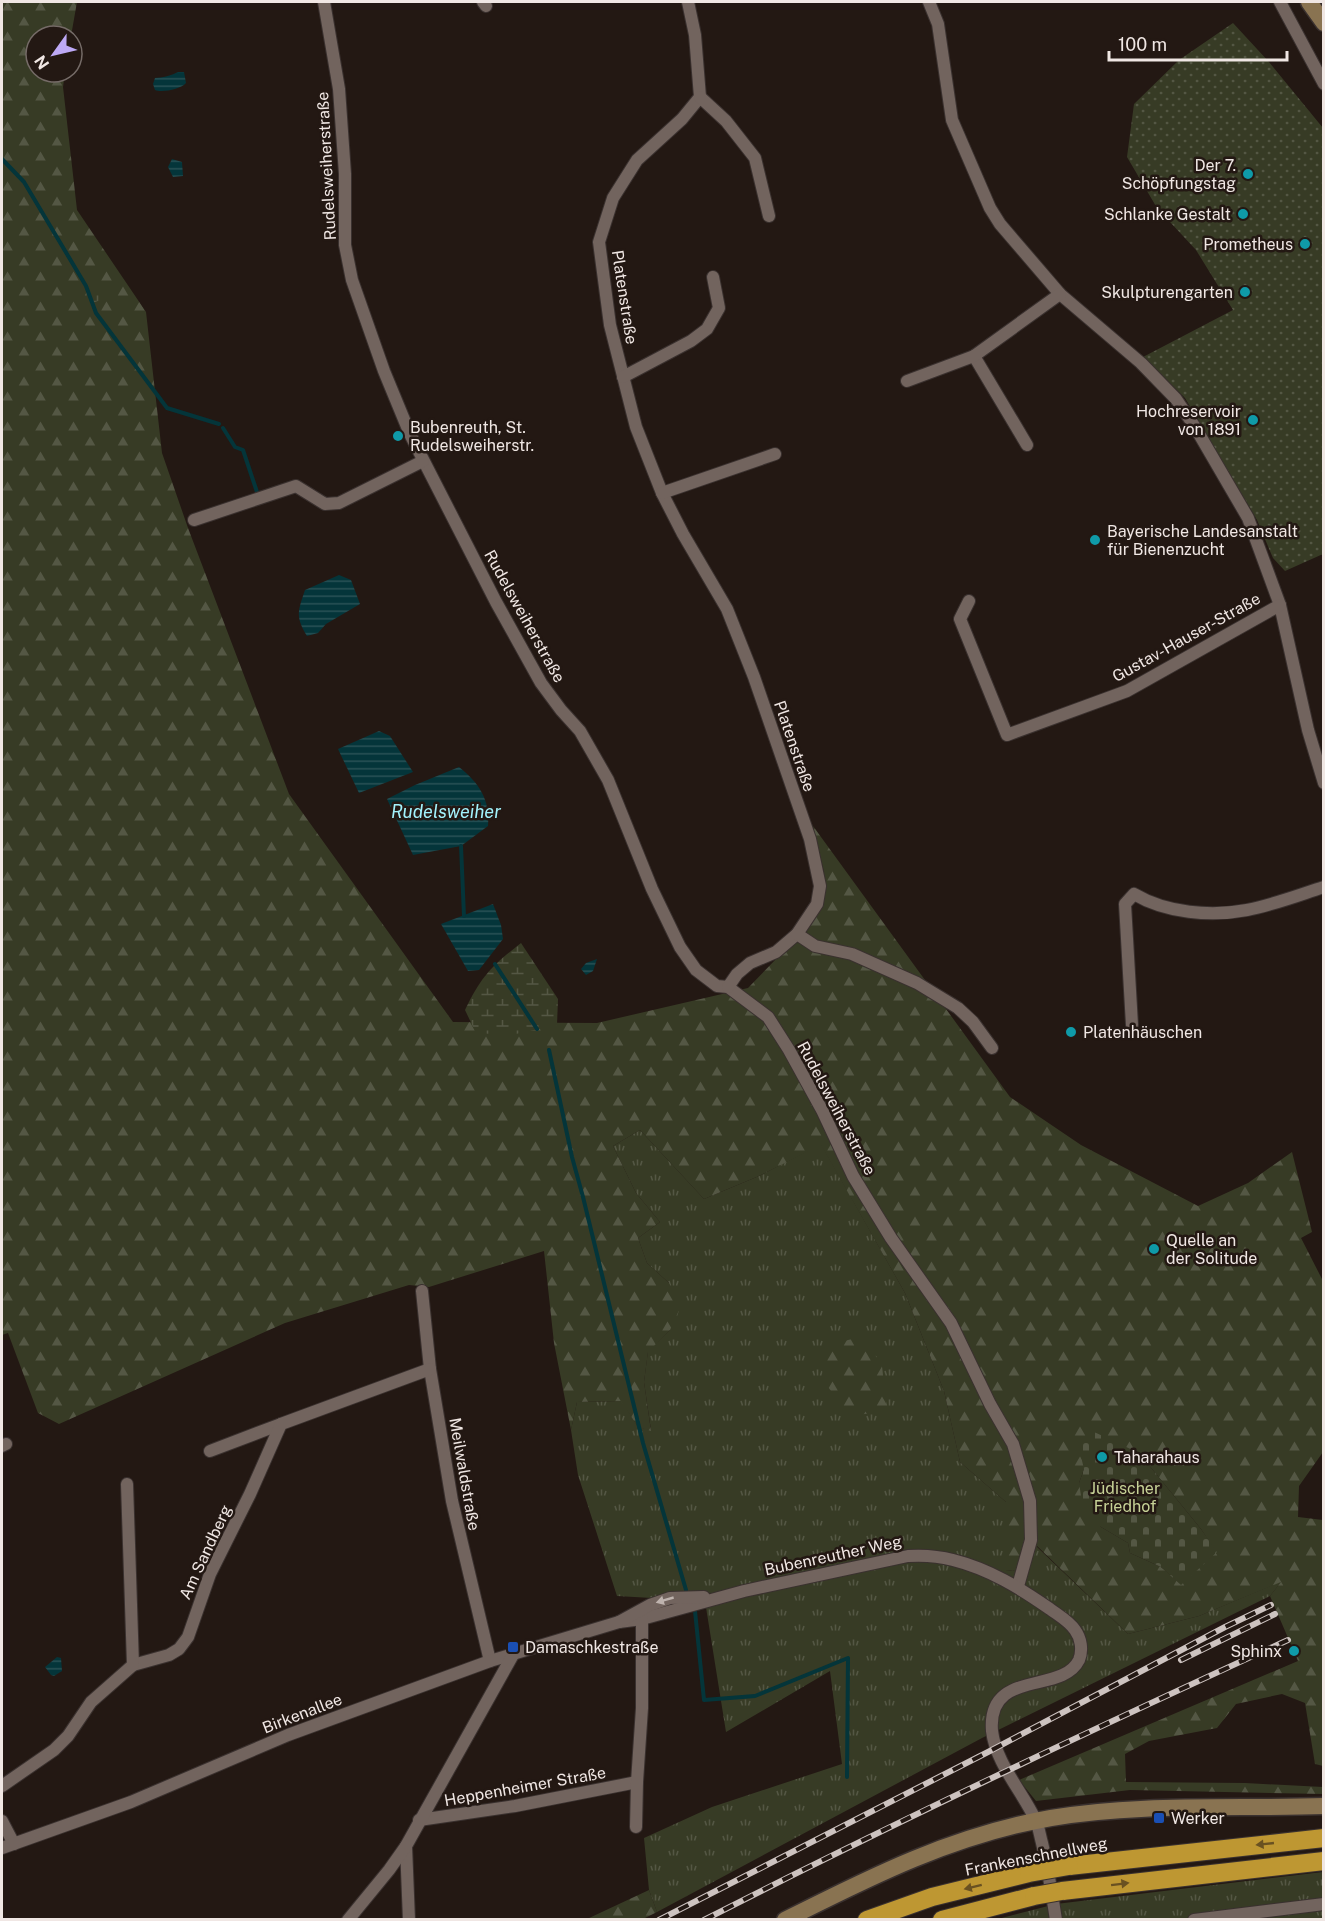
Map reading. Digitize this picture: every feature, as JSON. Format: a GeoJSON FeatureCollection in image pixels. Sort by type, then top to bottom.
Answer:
{"type":"FeatureCollection","features":[{"type":"Feature","properties":{"kind":"highway","name":"Frankenschnellweg"},"geometry":{"type":"LineString","coordinates":[[867,1920],[932,1898],[1069,1866],[1323,1838]]}},
{"type":"Feature","properties":{"kind":"highway"},"geometry":{"type":"LineString","coordinates":[[942,1920],[1062,1891],[1323,1860]]}},
{"type":"Feature","properties":{"kind":"main road"},"geometry":{"type":"LineString","coordinates":[[1309,2],[1323,23]]}},
{"type":"Feature","properties":{"kind":"main road"},"geometry":{"type":"LineString","coordinates":[[785,1920],[882,1871],[936,1850],[968,1839],[1037,1822],[1089,1813],[1130,1810],[1323,1806]]}},
{"type":"Feature","properties":{"kind":"street","name":"Rudelsweiherstraße"},"geometry":{"type":"LineString","coordinates":[[324,2],[338,83],[345,174],[345,245],[352,280],[384,371],[423,461],[541,683],[580,731],[608,780],[652,889],[680,947],[696,970],[717,986],[728,987],[768,1017],[822,1110],[853,1176],[891,1238],[951,1323],[990,1404],[1013,1444],[1030,1501],[1031,1540],[1018,1586]]}},
{"type":"Feature","properties":{"kind":"street"},"geometry":{"type":"LineString","coordinates":[[688,2],[695,35],[700,97],[726,121],[755,158],[769,216]]}},
{"type":"Feature","properties":{"kind":"street"},"geometry":{"type":"LineString","coordinates":[[929,2],[938,24],[952,120],[999,224],[1060,294],[1141,363],[1176,399],[1248,518],[1280,605],[1308,730],[1323,783]]}},
{"type":"Feature","properties":{"kind":"street"},"geometry":{"type":"LineString","coordinates":[[1280,2],[1323,84]]}},
{"type":"Feature","properties":{"kind":"street","name":"Platenstraße"},"geometry":{"type":"LineString","coordinates":[[700,97],[682,119],[637,160],[612,198],[599,242],[610,325],[636,427],[662,493],[727,609],[754,677],[810,839],[820,886],[818,904],[797,934],[776,951],[750,963],[737,974],[728,987]]}},
{"type":"Feature","properties":{"kind":"street"},"geometry":{"type":"LineString","coordinates":[[623,377],[691,341],[707,329],[718,308],[713,277]]}},
{"type":"Feature","properties":{"kind":"street"},"geometry":{"type":"LineString","coordinates":[[907,381],[974,356],[1060,294]]}},
{"type":"Feature","properties":{"kind":"street"},"geometry":{"type":"LineString","coordinates":[[974,356],[1027,444]]}},
{"type":"Feature","properties":{"kind":"street"},"geometry":{"type":"LineString","coordinates":[[662,493],[775,454]]}},
{"type":"Feature","properties":{"kind":"street"},"geometry":{"type":"LineString","coordinates":[[194,520],[296,486],[325,504],[339,503],[423,461]]}},
{"type":"Feature","properties":{"kind":"street","name":"Gustav-Hauser-Straße"},"geometry":{"type":"LineString","coordinates":[[969,601],[960,619],[1007,735],[1127,691],[1280,605]]}},
{"type":"Feature","properties":{"kind":"street"},"geometry":{"type":"LineString","coordinates":[[1132,1025],[1125,904],[1134,894],[1147,902],[1169,908],[1211,913],[1246,910],[1323,887]]}},
{"type":"Feature","properties":{"kind":"street"},"geometry":{"type":"LineString","coordinates":[[797,934],[816,946],[852,954],[917,983],[958,1008],[973,1022],[993,1048]]}},
{"type":"Feature","properties":{"kind":"street","name":"Meilwaldstraße"},"geometry":{"type":"LineString","coordinates":[[422,1291],[430,1369],[452,1501],[490,1661]]}},
{"type":"Feature","properties":{"kind":"street"},"geometry":{"type":"LineString","coordinates":[[210,1451],[430,1369]]}},
{"type":"Feature","properties":{"kind":"street","name":"Am Sandberg"},"geometry":{"type":"LineString","coordinates":[[2,1786],[54,1750],[68,1736],[91,1702],[133,1665],[169,1655],[179,1649],[188,1637],[210,1574],[250,1494],[281,1424]]}},
{"type":"Feature","properties":{"kind":"street"},"geometry":{"type":"LineString","coordinates":[[127,1484],[133,1665]]}},
{"type":"Feature","properties":{"kind":"street","name":"Bubenreuther Weg"},"geometry":{"type":"LineString","coordinates":[[717,1597],[886,1560],[920,1555],[955,1560],[1018,1586],[1066,1621],[1074,1629],[1081,1643],[1078,1661],[1070,1670],[1051,1679],[1016,1687],[1001,1699],[993,1715],[992,1731],[997,1748],[1037,1822]]}},
{"type":"Feature","properties":{"kind":"street","name":"Birkenallee"},"geometry":{"type":"LineString","coordinates":[[8,1846],[131,1802],[288,1735],[490,1661],[619,1622],[642,1619],[717,1597]]}},
{"type":"Feature","properties":{"kind":"street","name":"Birkenallee"},"geometry":{"type":"LineString","coordinates":[[619,1622],[650,1605],[670,1598],[717,1597]]}},
{"type":"Feature","properties":{"kind":"street"},"geometry":{"type":"LineString","coordinates":[[636,1827],[642,1708],[642,1619]]}},
{"type":"Feature","properties":{"kind":"street"},"geometry":{"type":"LineString","coordinates":[[348,1920],[406,1846],[514,1653]]}},
{"type":"Feature","properties":{"kind":"street","name":"Heppenheimer Straße"},"geometry":{"type":"LineString","coordinates":[[419,1820],[492,1810],[637,1782]]}},
{"type":"Feature","properties":{"kind":"street"},"geometry":{"type":"LineString","coordinates":[[2,1821],[8,1846]]}},
{"type":"Feature","properties":{"kind":"street"},"geometry":{"type":"LineString","coordinates":[[1037,1822],[1056,1920]]}},
{"type":"Feature","properties":{"kind":"street"},"geometry":{"type":"LineString","coordinates":[[406,1846],[409,1920]]}},
{"type":"Feature","properties":{"kind":"street"},"geometry":{"type":"LineString","coordinates":[[1194,1920],[1323,1904]]}},
{"type":"Feature","properties":{"kind":"green space"},"geometry":{"type":"Polygon","coordinates":[[[2,2],[77,2],[73,24],[24,24],[24,84],[63,84],[77,210],[146,312],[162,453],[188,528],[289,794],[453,1022],[597,1023],[748,988],[777,958],[799,940],[823,894],[824,872],[813,826],[1010,1097],[1081,1145],[1198,1206],[1248,1183],[1292,1152],[1312,1232],[1301,1238],[1323,1281],[1323,1452],[1299,1486],[1298,1517],[1323,1520],[1323,1766],[1315,1764],[1305,1703],[1282,1694],[1236,1704],[1217,1728],[1149,1741],[1125,1754],[1126,1782],[1245,1783],[1323,1787],[1323,1794],[1130,1790],[1036,1801],[1019,1780],[1298,1661],[1270,1596],[1281,1582],[1199,1616],[1128,1634],[1037,1546],[1018,1570],[1005,1571],[1006,1502],[960,1462],[944,1391],[905,1293],[821,1145],[759,1176],[704,1199],[640,1130],[613,1146],[636,1193],[660,1222],[638,1238],[647,1263],[669,1283],[680,1308],[670,1330],[648,1352],[644,1382],[651,1431],[638,1427],[621,1401],[577,1402],[571,1430],[554,1343],[544,1251],[429,1287],[409,1285],[285,1323],[59,1424],[38,1413],[8,1333],[2,1335],[2,2]],[[1139,1453],[1084,1469],[1079,1483],[1101,1527],[1128,1543],[1130,1553],[1161,1567],[1181,1584],[1216,1552],[1201,1529],[1139,1453]]]}},
{"type":"Feature","properties":{"kind":"green space"},"geometry":{"type":"Polygon","coordinates":[[[1233,23],[1269,62],[1323,128],[1323,554],[1285,571],[1273,558],[1257,520],[1185,398],[1143,357],[1233,310],[1196,250],[1157,208],[1127,157],[1134,104],[1179,60],[1233,23]]]}},
{"type":"Feature","properties":{"kind":"green space"},"geometry":{"type":"Polygon","coordinates":[[[100,284],[102,294],[100,300],[93,303],[87,299],[86,286],[100,284]]]}},
{"type":"Feature","properties":{"kind":"green space"},"geometry":{"type":"Polygon","coordinates":[[[521,943],[558,999],[557,1025],[511,1035],[476,1033],[465,1010],[471,998],[488,972],[521,943]]]}},
{"type":"Feature","properties":{"kind":"green space"},"geometry":{"type":"Polygon","coordinates":[[[640,1130],[704,1199],[759,1176],[821,1144],[905,1293],[944,1391],[960,1462],[1006,1502],[1006,1571],[1018,1570],[1036,1546],[1128,1634],[1199,1616],[1282,1581],[1270,1596],[982,1738],[657,1912],[649,1890],[644,1838],[712,1807],[842,1764],[830,1671],[726,1732],[705,1601],[617,1596],[578,1475],[571,1430],[577,1402],[622,1401],[638,1427],[651,1430],[644,1382],[648,1351],[670,1330],[669,1283],[647,1263],[638,1238],[660,1222],[636,1193],[613,1146],[640,1130]]]}},
{"type":"Feature","properties":{"kind":"green space"},"geometry":{"type":"Polygon","coordinates":[[[852,1339],[865,1339],[882,1366],[887,1411],[850,1416],[825,1383],[817,1348],[852,1339]]]}},
{"type":"Feature","properties":{"kind":"green space","name":"Jüdischer Friedhof"},"geometry":{"type":"Polygon","coordinates":[[[1092,1431],[1139,1453],[1217,1552],[1181,1585],[1161,1567],[1130,1553],[1128,1543],[1101,1527],[1083,1508],[1079,1483],[1084,1469],[1079,1448],[1092,1431]]]}},
{"type":"Feature","properties":{"kind":"green space"},"geometry":{"type":"Polygon","coordinates":[[[1323,1872],[1324,1919],[994,1920],[1056,1904],[1323,1872]]]}},
{"type":"Feature","properties":{"kind":"green space"},"geometry":{"type":"Polygon","coordinates":[[[649,1890],[657,1912],[643,1919],[587,1919],[649,1890]]]}},
{"type":"Feature","properties":{"kind":"water"},"geometry":{"type":"Polygon","coordinates":[[[184,72],[186,83],[184,85],[167,91],[155,90],[153,84],[155,78],[184,72]]]}},
{"type":"Feature","properties":{"kind":"water"},"geometry":{"type":"Polygon","coordinates":[[[172,159],[182,162],[183,176],[173,177],[168,167],[172,159]]]}},
{"type":"Feature","properties":{"kind":"water"},"geometry":{"type":"Polygon","coordinates":[[[339,575],[351,580],[360,604],[326,624],[318,633],[307,636],[299,618],[305,590],[339,575]]]}},
{"type":"Feature","properties":{"kind":"water"},"geometry":{"type":"Polygon","coordinates":[[[379,731],[390,736],[413,772],[359,793],[338,749],[379,731]]]}},
{"type":"Feature","properties":{"kind":"water","name":"Rudelsweiher"},"geometry":{"type":"Polygon","coordinates":[[[459,767],[482,792],[487,808],[488,826],[461,846],[413,855],[387,799],[459,767]]]}},
{"type":"Feature","properties":{"kind":"water"},"geometry":{"type":"Polygon","coordinates":[[[493,904],[501,925],[503,939],[479,970],[468,971],[441,924],[493,904]]]}},
{"type":"Feature","properties":{"kind":"water"},"geometry":{"type":"Polygon","coordinates":[[[597,959],[593,971],[586,975],[581,969],[586,963],[597,959]]]}},
{"type":"Feature","properties":{"kind":"water"},"geometry":{"type":"Polygon","coordinates":[[[57,1657],[61,1658],[62,1671],[54,1676],[45,1667],[57,1657]]]}},
{"type":"Feature","properties":{"kind":"waterway"},"geometry":{"type":"LineString","coordinates":[[2,159],[24,182],[86,286],[96,313],[167,408],[219,424]]}},
{"type":"Feature","properties":{"kind":"waterway"},"geometry":{"type":"LineString","coordinates":[[223,428],[235,447],[243,450],[257,492]]}},
{"type":"Feature","properties":{"kind":"waterway"},"geometry":{"type":"LineString","coordinates":[[461,846],[464,916]]}},
{"type":"Feature","properties":{"kind":"waterway"},"geometry":{"type":"LineString","coordinates":[[495,964],[537,1029]]}},
{"type":"Feature","properties":{"kind":"waterway"},"geometry":{"type":"LineString","coordinates":[[549,1050],[572,1157],[643,1443],[686,1590]]}},
{"type":"Feature","properties":{"kind":"waterway"},"geometry":{"type":"LineString","coordinates":[[695,1611],[704,1700],[755,1696],[848,1658],[847,1777]]}},
{"type":"Feature","properties":{"kind":"railway"},"geometry":{"type":"LineString","coordinates":[[659,1920],[1271,1605]]}},
{"type":"Feature","properties":{"kind":"railway"},"geometry":{"type":"LineString","coordinates":[[1181,1660],[1275,1614]]}},
{"type":"Feature","properties":{"kind":"railway"},"geometry":{"type":"LineString","coordinates":[[704,1920],[849,1847],[1288,1640]]}},
{"type":"Feature","properties":{"kind":"place","name":"Der 7. Schöpfungstag"},"geometry":{"type":"Point","coordinates":[1248,174]}},
{"type":"Feature","properties":{"kind":"place","name":"Schlanke Gestalt"},"geometry":{"type":"Point","coordinates":[1243,214]}},
{"type":"Feature","properties":{"kind":"place","name":"Prometheus"},"geometry":{"type":"Point","coordinates":[1305,244]}},
{"type":"Feature","properties":{"kind":"place","name":"Skulpturengarten"},"geometry":{"type":"Point","coordinates":[1245,292]}},
{"type":"Feature","properties":{"kind":"place","name":"Hochreservoir von 1891"},"geometry":{"type":"Point","coordinates":[1253,420]}},
{"type":"Feature","properties":{"kind":"place","name":"Bubenreuth, St. Rudelsweiherstr."},"geometry":{"type":"Point","coordinates":[398,436]}},
{"type":"Feature","properties":{"kind":"place","name":"Bayerische Landesanstalt für Bienenzucht"},"geometry":{"type":"Point","coordinates":[1095,540]}},
{"type":"Feature","properties":{"kind":"place","name":"Platenhäuschen"},"geometry":{"type":"Point","coordinates":[1071,1032]}},
{"type":"Feature","properties":{"kind":"place","name":"Quelle an der Solitude"},"geometry":{"type":"Point","coordinates":[1154,1249]}},
{"type":"Feature","properties":{"kind":"place","name":"Taharahaus"},"geometry":{"type":"Point","coordinates":[1102,1457]}},
{"type":"Feature","properties":{"kind":"place","name":"Damaschkestraße"},"geometry":{"type":"Point","coordinates":[513,1647]}},
{"type":"Feature","properties":{"kind":"place","name":"Sphinx"},"geometry":{"type":"Point","coordinates":[1294,1651]}},
{"type":"Feature","properties":{"kind":"place","name":"Werker"},"geometry":{"type":"Point","coordinates":[1159,1818]}}]}
